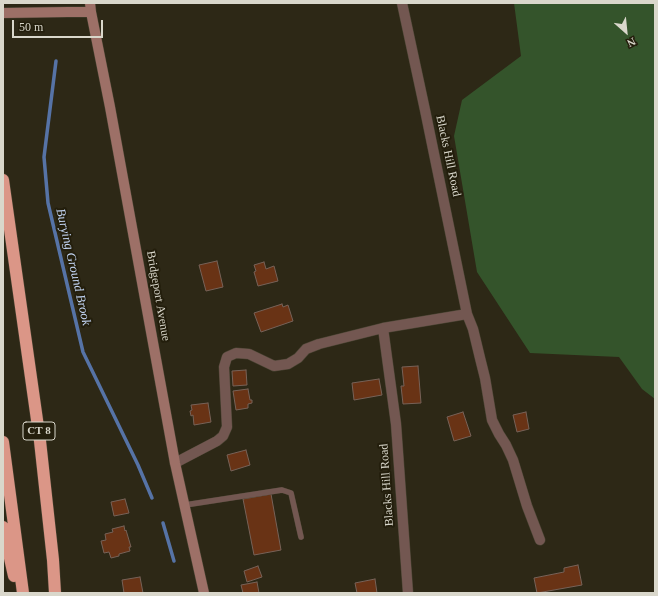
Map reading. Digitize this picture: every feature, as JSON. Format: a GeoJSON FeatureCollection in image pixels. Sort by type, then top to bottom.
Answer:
{"type":"FeatureCollection","features":[{"type":"Feature","properties":{"kind":"highway","name":"CT 8"},"geometry":{"type":"LineString","coordinates":[[3,180],[40,441],[53,560],[55,593]]}},
{"type":"Feature","properties":{"kind":"highway"},"geometry":{"type":"LineString","coordinates":[[3,442],[23,593]]}},
{"type":"Feature","properties":{"kind":"highway"},"geometry":{"type":"LineString","coordinates":[[3,527],[17,593]]}},
{"type":"Feature","properties":{"kind":"main road"},"geometry":{"type":"LineString","coordinates":[[3,13],[68,12],[90,8]]}},
{"type":"Feature","properties":{"kind":"main road","name":"Bridgeport Avenue"},"geometry":{"type":"LineString","coordinates":[[90,8],[110,107],[175,462],[204,593]]}},
{"type":"Feature","properties":{"kind":"street","name":"Blacks Hill Road"},"geometry":{"type":"LineString","coordinates":[[402,3],[467,314],[473,329],[485,378],[492,420],[513,460],[527,506],[540,540]]}},
{"type":"Feature","properties":{"kind":"street"},"geometry":{"type":"LineString","coordinates":[[175,462],[217,441],[223,436],[227,427],[224,367],[227,357],[236,353],[249,354],[274,366],[288,364],[298,358],[306,349],[319,344],[383,328],[467,314]]}},
{"type":"Feature","properties":{"kind":"street","name":"Blacks Hill Road"},"geometry":{"type":"LineString","coordinates":[[383,328],[396,424],[408,593]]}},
{"type":"Feature","properties":{"kind":"lane"},"geometry":{"type":"LineString","coordinates":[[185,505],[282,490],[291,493],[301,537]]}},
{"type":"Feature","properties":{"kind":"green space"},"geometry":{"type":"Polygon","coordinates":[[[514,3],[655,3],[655,399],[642,389],[619,357],[530,353],[477,272],[454,136],[462,100],[521,56],[514,3]]]}},
{"type":"Feature","properties":{"kind":"building"},"geometry":{"type":"Polygon","coordinates":[[[217,261],[223,287],[206,291],[199,265],[217,261]]]}},
{"type":"Feature","properties":{"kind":"building"},"geometry":{"type":"Polygon","coordinates":[[[264,262],[266,269],[274,266],[278,281],[258,286],[254,272],[256,271],[254,265],[264,262]]]}},
{"type":"Feature","properties":{"kind":"building"},"geometry":{"type":"Polygon","coordinates":[[[282,304],[283,307],[288,305],[293,321],[261,332],[254,313],[282,304]]]}},
{"type":"Feature","properties":{"kind":"building"},"geometry":{"type":"Polygon","coordinates":[[[418,366],[421,403],[403,404],[401,386],[404,386],[402,367],[418,366]]]}},
{"type":"Feature","properties":{"kind":"building"},"geometry":{"type":"Polygon","coordinates":[[[246,370],[247,385],[233,386],[232,371],[246,370]]]}},
{"type":"Feature","properties":{"kind":"building"},"geometry":{"type":"Polygon","coordinates":[[[379,379],[382,395],[354,400],[352,383],[379,379]]]}},
{"type":"Feature","properties":{"kind":"building"},"geometry":{"type":"Polygon","coordinates":[[[248,389],[252,403],[248,404],[248,408],[236,410],[233,391],[248,389]]]}},
{"type":"Feature","properties":{"kind":"building"},"geometry":{"type":"Polygon","coordinates":[[[208,403],[211,422],[194,425],[193,415],[191,416],[190,411],[192,410],[191,405],[208,403]]]}},
{"type":"Feature","properties":{"kind":"building"},"geometry":{"type":"Polygon","coordinates":[[[463,412],[471,436],[454,441],[447,417],[463,412]]]}},
{"type":"Feature","properties":{"kind":"building"},"geometry":{"type":"Polygon","coordinates":[[[526,412],[529,429],[517,432],[513,415],[526,412]]]}},
{"type":"Feature","properties":{"kind":"building"},"geometry":{"type":"Polygon","coordinates":[[[246,450],[250,465],[231,471],[227,455],[246,450]]]}},
{"type":"Feature","properties":{"kind":"building"},"geometry":{"type":"Polygon","coordinates":[[[271,494],[281,550],[254,555],[243,499],[271,494]]]}},
{"type":"Feature","properties":{"kind":"building"},"geometry":{"type":"Polygon","coordinates":[[[125,499],[129,513],[114,516],[111,502],[125,499]]]}},
{"type":"Feature","properties":{"kind":"building"},"geometry":{"type":"Polygon","coordinates":[[[124,526],[131,547],[129,547],[130,551],[111,558],[109,552],[104,553],[101,541],[106,540],[105,534],[113,532],[112,529],[124,526]]]}},
{"type":"Feature","properties":{"kind":"building"},"geometry":{"type":"Polygon","coordinates":[[[578,565],[582,585],[537,593],[534,578],[564,572],[564,568],[578,565]]]}},
{"type":"Feature","properties":{"kind":"building"},"geometry":{"type":"Polygon","coordinates":[[[258,566],[262,577],[247,582],[244,571],[258,566]]]}},
{"type":"Feature","properties":{"kind":"building"},"geometry":{"type":"Polygon","coordinates":[[[140,577],[143,593],[124,593],[122,580],[140,577]]]}},
{"type":"Feature","properties":{"kind":"building"},"geometry":{"type":"Polygon","coordinates":[[[375,579],[377,593],[357,593],[355,583],[375,579]]]}},
{"type":"Feature","properties":{"kind":"building"},"geometry":{"type":"Polygon","coordinates":[[[257,582],[259,593],[243,593],[241,585],[257,582]]]}},
{"type":"Feature","properties":{"kind":"waterway","name":"Burying Ground Brook"},"geometry":{"type":"LineString","coordinates":[[56,61],[44,157],[48,203],[83,352],[138,465],[152,498]]}},
{"type":"Feature","properties":{"kind":"waterway"},"geometry":{"type":"LineString","coordinates":[[163,523],[174,561]]}}]}
